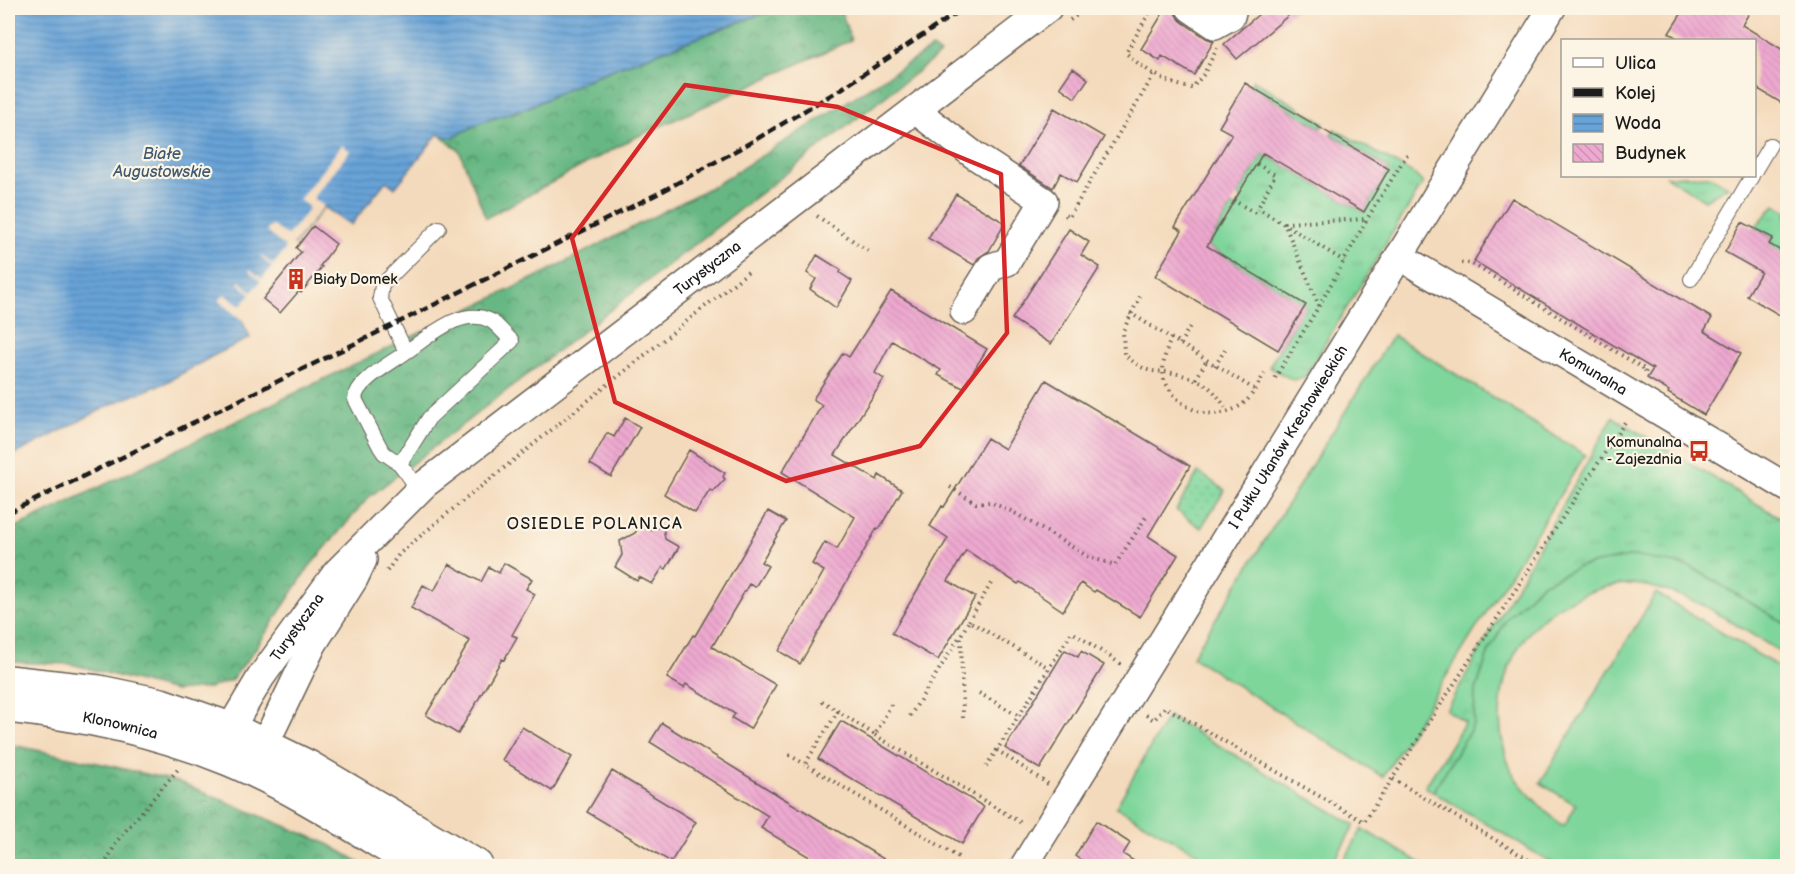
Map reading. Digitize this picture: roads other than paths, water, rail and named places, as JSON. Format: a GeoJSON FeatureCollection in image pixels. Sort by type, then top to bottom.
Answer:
{"type":"FeatureCollection","features":[{"type":"Feature","properties":{"kind":"main road","name":"Klonownica"},"geometry":{"type":"LineString","coordinates":[[8,682],[99,692],[161,705],[230,745]]}},
{"type":"Feature","properties":{"kind":"main road","name":"Klonownica"},"geometry":{"type":"LineString","coordinates":[[8,706],[55,711],[153,733],[230,745]]}},
{"type":"Feature","properties":{"kind":"main road"},"geometry":{"type":"LineString","coordinates":[[230,745],[265,744],[309,766],[476,867]]}},
{"type":"Feature","properties":{"kind":"main road"},"geometry":{"type":"LineString","coordinates":[[230,745],[294,792],[420,867]]}},
{"type":"Feature","properties":{"kind":"street"},"geometry":{"type":"LineString","coordinates":[[1190,8],[1224,16]]}},
{"type":"Feature","properties":{"kind":"street","name":"I Pułku Ułanów Krechowieckich"},"geometry":{"type":"LineString","coordinates":[[1024,867],[1552,8]]}},
{"type":"Feature","properties":{"kind":"street","name":"Turystyczna"},"geometry":{"type":"LineString","coordinates":[[230,745],[261,677],[338,572],[419,490],[915,110],[1059,14]]}},
{"type":"Feature","properties":{"kind":"street"},"geometry":{"type":"LineString","coordinates":[[915,110],[974,155],[1044,201],[1006,262],[991,267],[964,311]]}},
{"type":"Feature","properties":{"kind":"street","name":"Komunalna"},"geometry":{"type":"LineString","coordinates":[[1400,256],[1788,488]]}},
{"type":"Feature","properties":{"kind":"street","name":"Turystyczna"},"geometry":{"type":"LineString","coordinates":[[265,744],[313,644],[354,579],[375,534]]}},
{"type":"Feature","properties":{"kind":"lane"},"geometry":{"type":"LineString","coordinates":[[1756,169],[1770,145]]}},
{"type":"Feature","properties":{"kind":"lane"},"geometry":{"type":"LineString","coordinates":[[1691,279],[1751,177]]}},
{"type":"Feature","properties":{"kind":"lane"},"geometry":{"type":"LineString","coordinates":[[406,352],[380,298],[380,292],[382,285],[439,228]]}},
{"type":"Feature","properties":{"kind":"lane"},"geometry":{"type":"LineString","coordinates":[[400,464],[429,418],[512,341],[493,322],[472,316],[444,327],[361,384],[356,393],[355,399],[380,447],[384,453],[400,464],[419,490]]}},
{"type":"Feature","properties":{"kind":"water","name":"Białe Augustowskie"},"geometry":{"type":"Polygon","coordinates":[[[8,8],[785,8],[761,14],[595,76],[529,107],[482,122],[451,138],[438,134],[395,188],[386,181],[351,225],[324,207],[238,316],[250,338],[165,383],[114,403],[8,458],[8,8]]]}},
{"type":"Feature","properties":{"kind":"railway"},"geometry":{"type":"LineString","coordinates":[[8,513],[661,192],[841,89],[964,8]]}},
{"type":"Feature","properties":{"kind":"place","name":"Biały Domek"},"geometry":{"type":"Point","coordinates":[296,279]}},
{"type":"Feature","properties":{"kind":"place","name":"Komunalna - Zajezdnia"},"geometry":{"type":"Point","coordinates":[1699,451]}},
{"type":"Feature","properties":{"kind":"district","name":"OSIEDLE POLANICA"},"geometry":{"type":"Point","coordinates":[595,523]}}]}
